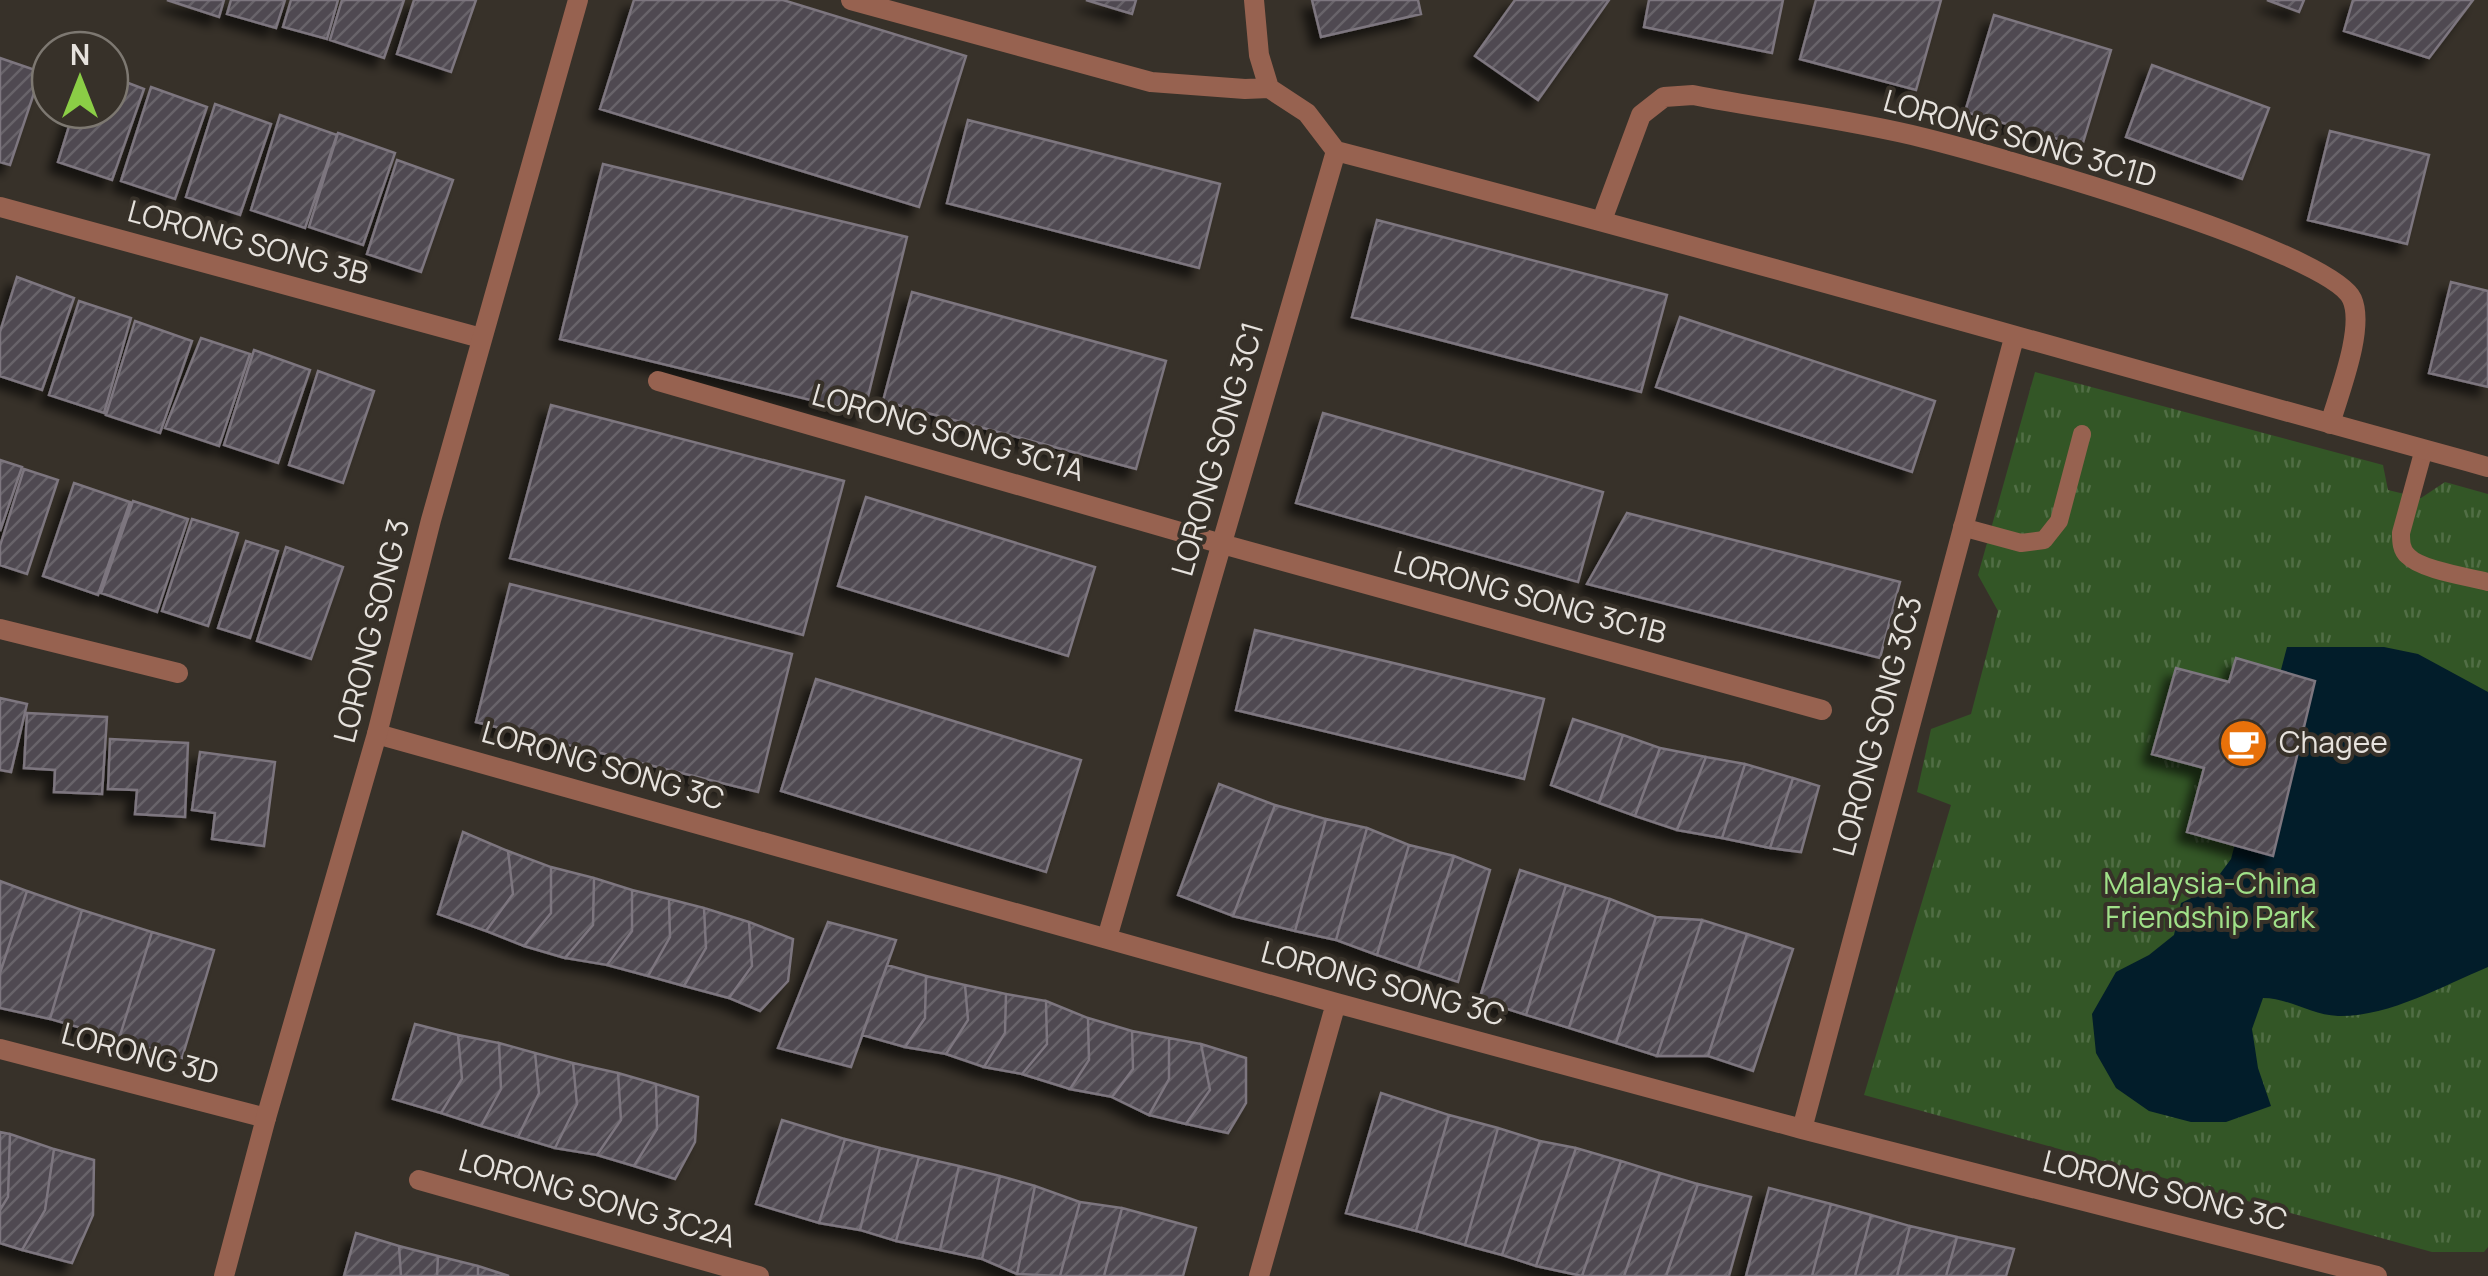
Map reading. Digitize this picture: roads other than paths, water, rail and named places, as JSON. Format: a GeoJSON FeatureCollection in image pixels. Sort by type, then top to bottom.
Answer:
{"type":"FeatureCollection","features":[{"type":"Feature","properties":{"kind":"street","name":"LORONG SONG 3"},"geometry":{"type":"LineString","coordinates":[[224,1276],[377,734],[481,338],[578,0]]}},
{"type":"Feature","properties":{"kind":"street"},"geometry":{"type":"LineString","coordinates":[[851,0],[1152,82],[1269,88],[1307,113],[1336,150],[1602,220],[2014,338],[2488,467]]}},
{"type":"Feature","properties":{"kind":"street"},"geometry":{"type":"LineString","coordinates":[[1254,0],[1259,55],[1269,88]]}},
{"type":"Feature","properties":{"kind":"street","name":"LORONG SONG 3C1D"},"geometry":{"type":"LineString","coordinates":[[1602,220],[1642,116],[1664,97],[1693,96],[1940,142],[2085,184],[2240,237],[2342,285],[2352,300],[2357,326],[2330,424]]}},
{"type":"Feature","properties":{"kind":"street","name":"LORONG SONG 3C1"},"geometry":{"type":"LineString","coordinates":[[1107,938],[1336,150]]}},
{"type":"Feature","properties":{"kind":"street","name":"LORONG SONG 3B"},"geometry":{"type":"LineString","coordinates":[[0,207],[481,338]]}},
{"type":"Feature","properties":{"kind":"street","name":"LORONG SONG 3C3"},"geometry":{"type":"LineString","coordinates":[[1802,1129],[2014,338]]}},
{"type":"Feature","properties":{"kind":"street","name":"LORONG SONG 3C1A"},"geometry":{"type":"LineString","coordinates":[[658,380],[1222,544]]}},
{"type":"Feature","properties":{"kind":"street","name":"LORONG SONG 3C1B"},"geometry":{"type":"LineString","coordinates":[[1222,544],[1822,710]]}},
{"type":"Feature","properties":{"kind":"street"},"geometry":{"type":"LineString","coordinates":[[0,629],[178,673]]}},
{"type":"Feature","properties":{"kind":"street","name":"LORONG SONG 3C"},"geometry":{"type":"LineString","coordinates":[[377,734],[1336,1003],[1802,1129],[2377,1276]]}},
{"type":"Feature","properties":{"kind":"street"},"geometry":{"type":"LineString","coordinates":[[1259,1276],[1336,1003]]}},
{"type":"Feature","properties":{"kind":"street","name":"LORONG 3D"},"geometry":{"type":"LineString","coordinates":[[0,1048],[266,1118]]}},
{"type":"Feature","properties":{"kind":"street","name":"LORONG SONG 3C2A"},"geometry":{"type":"LineString","coordinates":[[419,1180],[759,1276]]}},
{"type":"Feature","properties":{"kind":"lane"},"geometry":{"type":"LineString","coordinates":[[1962,527],[2020,543],[2044,540],[2059,521],[2082,434]]}},
{"type":"Feature","properties":{"kind":"lane"},"geometry":{"type":"LineString","coordinates":[[2424,450],[2401,545],[2407,556],[2418,563],[2488,582]]}},
{"type":"Feature","properties":{"kind":"water"},"geometry":{"type":"Polygon","coordinates":[[[2287,647],[2384,647],[2418,654],[2488,692],[2488,967],[2415,999],[2357,1015],[2328,1015],[2263,998],[2252,1029],[2258,1068],[2271,1106],[2226,1122],[2191,1122],[2149,1111],[2116,1088],[2096,1053],[2092,1014],[2116,972],[2149,955],[2174,935],[2181,903],[2208,890],[2231,859],[2287,647]]]}},
{"type":"Feature","properties":{"kind":"place","name":"Chagee"},"geometry":{"type":"Point","coordinates":[2244,743]}},
{"type":"Feature","properties":{"kind":"park label","name":"Malaysia-China Friendship Park"},"geometry":{"type":"Point","coordinates":[2210,901]}}]}
